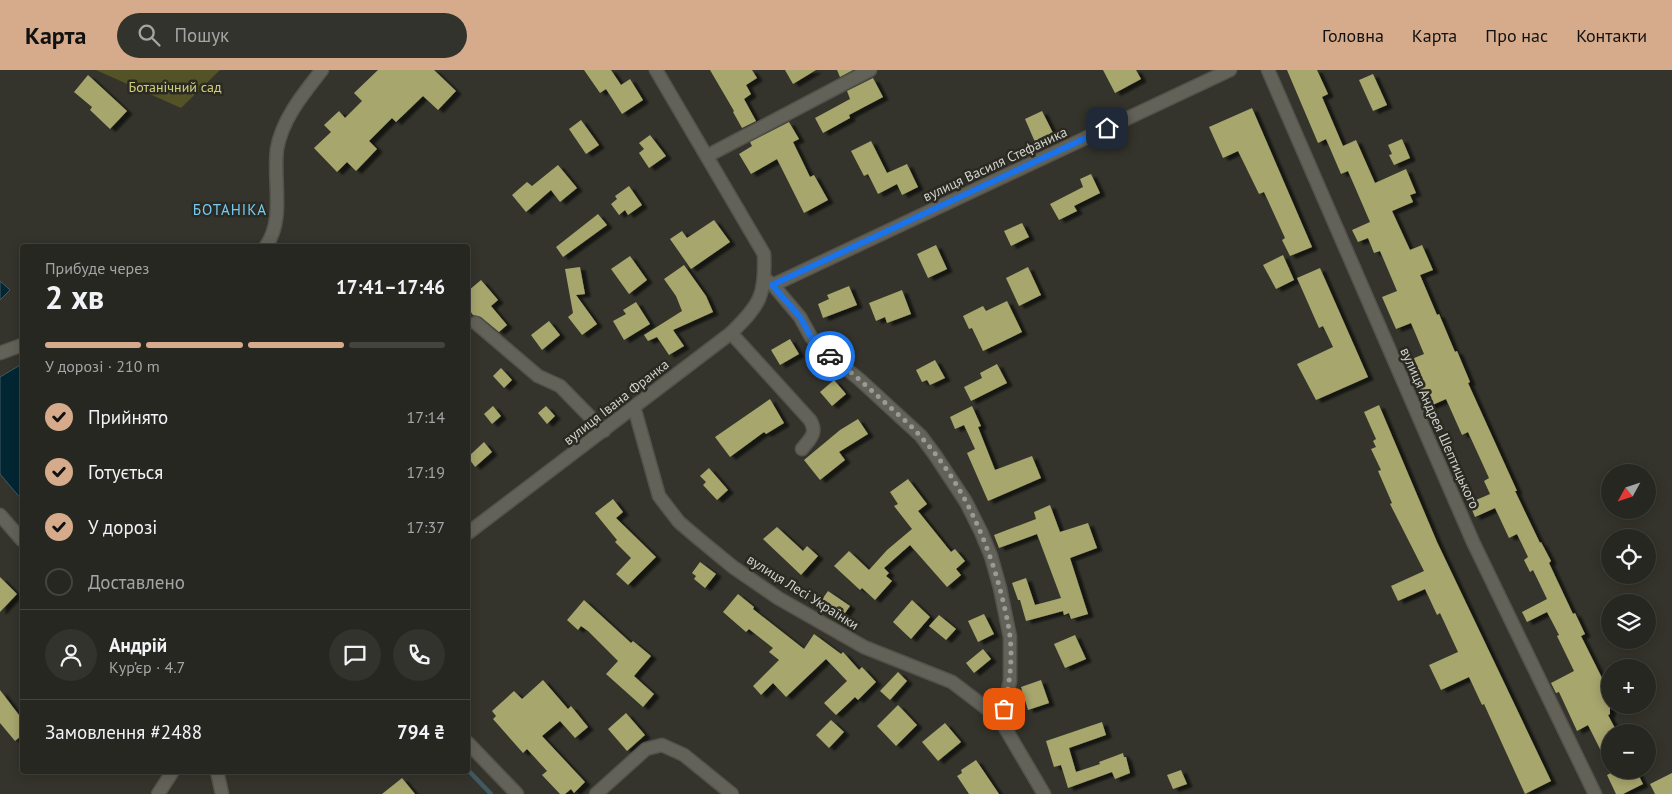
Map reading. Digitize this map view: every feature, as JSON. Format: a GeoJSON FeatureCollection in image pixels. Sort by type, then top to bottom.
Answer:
{"type":"FeatureCollection","features":[{"type":"Feature","properties":{"kind":"street"},"geometry":{"type":"LineString","coordinates":[[267,244],[275,230],[278,147],[294,107],[322,70]]}},
{"type":"Feature","properties":{"kind":"street","name":"вулиця Івана Франка"},"geometry":{"type":"LineString","coordinates":[[470,532],[731,333],[758,303],[769,282],[764,254],[656,70]]}},
{"type":"Feature","properties":{"kind":"street"},"geometry":{"type":"LineString","coordinates":[[707,156],[870,70]]}},
{"type":"Feature","properties":{"kind":"street","name":"вулиця Василя Стефаника"},"geometry":{"type":"LineString","coordinates":[[769,282],[1230,70]]}},
{"type":"Feature","properties":{"kind":"street","name":"вулиця Андрея Шептицького"},"geometry":{"type":"LineString","coordinates":[[1268,70],[1473,542],[1595,794]]}},
{"type":"Feature","properties":{"kind":"street"},"geometry":{"type":"LineString","coordinates":[[769,282],[800,317],[811,337],[819,346],[921,436],[951,478],[970,510],[991,556],[1002,596],[1010,637],[1010,680],[1001,721]]}},
{"type":"Feature","properties":{"kind":"street"},"geometry":{"type":"LineString","coordinates":[[476,323],[538,376],[560,386],[604,431]]}},
{"type":"Feature","properties":{"kind":"street"},"geometry":{"type":"LineString","coordinates":[[731,333],[810,420],[814,427],[814,433],[802,449]]}},
{"type":"Feature","properties":{"kind":"street"},"geometry":{"type":"LineString","coordinates":[[0,353],[20,346]]}},
{"type":"Feature","properties":{"kind":"street","name":"вулиця Лесі Українки"},"geometry":{"type":"LineString","coordinates":[[634,406],[659,496],[679,522],[733,567],[778,598],[864,647],[952,682],[1001,721],[1044,794]]}},
{"type":"Feature","properties":{"kind":"street"},"geometry":{"type":"LineString","coordinates":[[0,515],[20,538]]}},
{"type":"Feature","properties":{"kind":"street"},"geometry":{"type":"LineString","coordinates":[[470,745],[516,794]]}},
{"type":"Feature","properties":{"kind":"street"},"geometry":{"type":"LineString","coordinates":[[596,794],[646,749],[662,745],[684,755],[732,794]]}},
{"type":"Feature","properties":{"kind":"street"},"geometry":{"type":"LineString","coordinates":[[158,794],[171,774]]}},
{"type":"Feature","properties":{"kind":"street"},"geometry":{"type":"LineString","coordinates":[[218,774],[222,794]]}},
{"type":"Feature","properties":{"kind":"green space","name":"Ботанічний сад"},"geometry":{"type":"Polygon","coordinates":[[[96,70],[220,70],[181,108],[96,70]]]}},
{"type":"Feature","properties":{"kind":"water"},"geometry":{"type":"Polygon","coordinates":[[[0,281],[10,290],[0,300],[0,281]]]}},
{"type":"Feature","properties":{"kind":"water"},"geometry":{"type":"Polygon","coordinates":[[[20,365],[20,498],[0,474],[0,377],[20,365]]]}},
{"type":"Feature","properties":{"kind":"building"},"geometry":{"type":"Polygon","coordinates":[[[378,70],[434,70],[456,91],[438,110],[423,96],[396,122],[392,118],[369,141],[377,149],[356,171],[347,162],[337,172],[314,148],[331,132],[324,125],[339,111],[345,118],[362,101],[354,93],[378,70]]]}},
{"type":"Feature","properties":{"kind":"building"},"geometry":{"type":"Polygon","coordinates":[[[584,70],[611,70],[621,85],[630,79],[643,100],[622,114],[606,89],[600,93],[584,70]]]}},
{"type":"Feature","properties":{"kind":"building"},"geometry":{"type":"Polygon","coordinates":[[[710,70],[752,70],[757,78],[746,85],[751,94],[744,99],[756,121],[742,128],[710,70]]]}},
{"type":"Feature","properties":{"kind":"building"},"geometry":{"type":"Polygon","coordinates":[[[785,70],[816,70],[793,84],[785,70]]]}},
{"type":"Feature","properties":{"kind":"building"},"geometry":{"type":"Polygon","coordinates":[[[837,70],[853,70],[840,77],[837,70]]]}},
{"type":"Feature","properties":{"kind":"building"},"geometry":{"type":"Polygon","coordinates":[[[1103,70],[1136,70],[1141,79],[1115,93],[1103,70]]]}},
{"type":"Feature","properties":{"kind":"building"},"geometry":{"type":"Polygon","coordinates":[[[1287,70],[1317,70],[1328,94],[1322,97],[1343,146],[1356,140],[1375,183],[1406,169],[1416,193],[1410,195],[1413,202],[1392,211],[1410,250],[1422,245],[1433,270],[1420,275],[1455,352],[1457,351],[1470,382],[1468,383],[1517,491],[1515,491],[1540,543],[1551,561],[1549,563],[1573,614],[1575,613],[1585,634],[1581,636],[1601,676],[1601,714],[1610,714],[1608,715],[1613,724],[1601,724],[1601,751],[1588,725],[1577,731],[1559,692],[1556,693],[1551,683],[1574,671],[1547,612],[1527,622],[1522,612],[1547,599],[1533,570],[1530,572],[1524,560],[1528,557],[1517,534],[1509,538],[1495,508],[1475,517],[1469,503],[1490,494],[1484,481],[1489,478],[1468,432],[1462,435],[1446,399],[1428,407],[1407,361],[1424,354],[1411,323],[1396,329],[1382,297],[1397,291],[1380,251],[1374,253],[1368,238],[1358,242],[1352,230],[1370,222],[1348,171],[1341,174],[1326,139],[1318,143],[1287,70]]]}},
{"type":"Feature","properties":{"kind":"building"},"geometry":{"type":"Polygon","coordinates":[[[1373,74],[1387,105],[1373,111],[1359,80],[1373,74]]]}},
{"type":"Feature","properties":{"kind":"building"},"geometry":{"type":"Polygon","coordinates":[[[88,75],[127,111],[110,129],[90,110],[92,107],[74,92],[88,75]]]}},
{"type":"Feature","properties":{"kind":"building"},"geometry":{"type":"Polygon","coordinates":[[[873,78],[883,97],[849,115],[850,118],[823,133],[815,118],[850,99],[847,91],[873,78]]]}},
{"type":"Feature","properties":{"kind":"building"},"geometry":{"type":"Polygon","coordinates":[[[1252,108],[1312,247],[1290,256],[1282,240],[1285,238],[1264,192],[1259,194],[1238,151],[1223,158],[1209,127],[1252,108]]]}},
{"type":"Feature","properties":{"kind":"building"},"geometry":{"type":"Polygon","coordinates":[[[1042,111],[1053,133],[1035,142],[1025,119],[1042,111]]]}},
{"type":"Feature","properties":{"kind":"building"},"geometry":{"type":"Polygon","coordinates":[[[581,120],[599,145],[586,154],[569,129],[581,120]]]}},
{"type":"Feature","properties":{"kind":"building"},"geometry":{"type":"Polygon","coordinates":[[[789,122],[799,139],[793,142],[810,177],[814,175],[828,200],[804,213],[777,159],[751,174],[739,154],[752,146],[750,142],[789,122]]]}},
{"type":"Feature","properties":{"kind":"building"},"geometry":{"type":"Polygon","coordinates":[[[650,135],[666,156],[649,168],[639,153],[644,149],[639,143],[650,135]]]}},
{"type":"Feature","properties":{"kind":"building"},"geometry":{"type":"Polygon","coordinates":[[[1402,139],[1410,158],[1394,165],[1389,155],[1392,154],[1388,145],[1402,139]]]}},
{"type":"Feature","properties":{"kind":"building"},"geometry":{"type":"Polygon","coordinates":[[[871,141],[887,173],[907,164],[918,187],[902,195],[897,184],[878,194],[868,174],[864,176],[851,151],[871,141]]]}},
{"type":"Feature","properties":{"kind":"building"},"geometry":{"type":"Polygon","coordinates":[[[558,165],[577,188],[560,202],[551,190],[526,212],[512,195],[527,182],[532,186],[558,165]]]}},
{"type":"Feature","properties":{"kind":"building"},"geometry":{"type":"Polygon","coordinates":[[[1091,174],[1100,193],[1074,206],[1077,211],[1059,220],[1050,204],[1083,187],[1080,179],[1091,174]]]}},
{"type":"Feature","properties":{"kind":"building"},"geometry":{"type":"Polygon","coordinates":[[[629,186],[642,205],[628,215],[625,210],[619,215],[611,204],[617,199],[615,196],[629,186]]]}},
{"type":"Feature","properties":{"kind":"building"},"geometry":{"type":"Polygon","coordinates":[[[598,214],[607,225],[563,257],[556,247],[598,214]]]}},
{"type":"Feature","properties":{"kind":"building"},"geometry":{"type":"Polygon","coordinates":[[[714,220],[730,242],[691,269],[670,239],[682,231],[687,238],[714,220]]]}},
{"type":"Feature","properties":{"kind":"building"},"geometry":{"type":"Polygon","coordinates":[[[1022,223],[1029,237],[1011,246],[1004,231],[1022,223]]]}},
{"type":"Feature","properties":{"kind":"building"},"geometry":{"type":"Polygon","coordinates":[[[936,245],[947,269],[928,278],[917,254],[936,245]]]}},
{"type":"Feature","properties":{"kind":"building"},"geometry":{"type":"Polygon","coordinates":[[[1283,255],[1294,280],[1276,289],[1263,265],[1283,255]]]}},
{"type":"Feature","properties":{"kind":"building"},"geometry":{"type":"Polygon","coordinates":[[[630,256],[647,280],[629,294],[611,269],[630,256]]]}},
{"type":"Feature","properties":{"kind":"building"},"geometry":{"type":"Polygon","coordinates":[[[684,265],[706,296],[713,312],[673,330],[684,346],[669,355],[657,337],[648,341],[644,335],[682,311],[676,296],[664,279],[684,265]]]}},
{"type":"Feature","properties":{"kind":"building"},"geometry":{"type":"Polygon","coordinates":[[[580,267],[585,294],[576,295],[597,324],[582,335],[568,317],[573,313],[565,269],[580,267]]]}},
{"type":"Feature","properties":{"kind":"building"},"geometry":{"type":"Polygon","coordinates":[[[1028,267],[1041,295],[1019,306],[1006,278],[1028,267]]]}},
{"type":"Feature","properties":{"kind":"building"},"geometry":{"type":"Polygon","coordinates":[[[1320,268],[1368,377],[1316,400],[1297,364],[1333,347],[1323,326],[1319,328],[1297,278],[1320,268]]]}},
{"type":"Feature","properties":{"kind":"building"},"geometry":{"type":"Polygon","coordinates":[[[481,280],[498,300],[491,306],[507,325],[499,332],[481,317],[473,315],[470,311],[470,289],[481,280]]]}},
{"type":"Feature","properties":{"kind":"building"},"geometry":{"type":"Polygon","coordinates":[[[849,286],[857,305],[823,318],[818,304],[829,299],[827,295],[849,286]]]}},
{"type":"Feature","properties":{"kind":"building"},"geometry":{"type":"Polygon","coordinates":[[[902,290],[911,314],[887,323],[885,317],[876,321],[869,303],[902,290]]]}},
{"type":"Feature","properties":{"kind":"building"},"geometry":{"type":"Polygon","coordinates":[[[1007,301],[1022,332],[983,351],[972,328],[969,329],[963,316],[983,306],[986,311],[1007,301]]]}},
{"type":"Feature","properties":{"kind":"building"},"geometry":{"type":"Polygon","coordinates":[[[636,302],[650,324],[624,340],[613,321],[626,314],[623,310],[636,302]]]}},
{"type":"Feature","properties":{"kind":"building"},"geometry":{"type":"Polygon","coordinates":[[[549,321],[560,335],[542,350],[531,335],[549,321]]]}},
{"type":"Feature","properties":{"kind":"building"},"geometry":{"type":"Polygon","coordinates":[[[790,339],[799,354],[780,365],[771,350],[790,339]]]}},
{"type":"Feature","properties":{"kind":"building"},"geometry":{"type":"Polygon","coordinates":[[[935,360],[945,378],[930,385],[927,380],[922,382],[916,370],[935,360]]]}},
{"type":"Feature","properties":{"kind":"building"},"geometry":{"type":"Polygon","coordinates":[[[997,364],[1007,383],[971,401],[964,387],[982,378],[980,373],[997,364]]]}},
{"type":"Feature","properties":{"kind":"building"},"geometry":{"type":"Polygon","coordinates":[[[501,368],[512,380],[504,388],[493,376],[501,368]]]}},
{"type":"Feature","properties":{"kind":"building"},"geometry":{"type":"Polygon","coordinates":[[[834,380],[846,394],[832,406],[820,392],[834,380]]]}},
{"type":"Feature","properties":{"kind":"building"},"geometry":{"type":"Polygon","coordinates":[[[770,399],[784,423],[766,434],[764,432],[730,457],[715,437],[770,399]]]}},
{"type":"Feature","properties":{"kind":"building"},"geometry":{"type":"Polygon","coordinates":[[[1379,405],[1437,542],[1551,781],[1525,794],[1484,704],[1482,705],[1469,677],[1441,690],[1429,665],[1458,652],[1440,613],[1437,615],[1425,589],[1398,601],[1391,586],[1424,571],[1390,504],[1392,503],[1378,471],[1381,470],[1371,449],[1376,447],[1373,441],[1376,439],[1364,412],[1379,405]]]}},
{"type":"Feature","properties":{"kind":"building"},"geometry":{"type":"Polygon","coordinates":[[[493,406],[501,416],[492,424],[484,414],[493,406]]]}},
{"type":"Feature","properties":{"kind":"building"},"geometry":{"type":"Polygon","coordinates":[[[546,406],[555,416],[547,424],[538,413],[546,406]]]}},
{"type":"Feature","properties":{"kind":"building"},"geometry":{"type":"Polygon","coordinates":[[[972,406],[981,426],[978,427],[995,470],[1032,456],[1041,478],[988,501],[967,453],[975,449],[964,425],[955,429],[950,417],[972,406]]]}},
{"type":"Feature","properties":{"kind":"building"},"geometry":{"type":"Polygon","coordinates":[[[858,419],[868,434],[839,452],[845,460],[820,480],[804,460],[840,430],[858,419]]]}},
{"type":"Feature","properties":{"kind":"building"},"geometry":{"type":"Polygon","coordinates":[[[484,442],[492,452],[475,467],[470,460],[470,455],[484,442]]]}},
{"type":"Feature","properties":{"kind":"building"},"geometry":{"type":"Polygon","coordinates":[[[709,468],[728,490],[717,500],[703,485],[706,482],[700,476],[709,468]]]}},
{"type":"Feature","properties":{"kind":"building"},"geometry":{"type":"Polygon","coordinates":[[[908,479],[927,504],[918,511],[951,552],[955,549],[965,561],[956,569],[961,575],[947,587],[910,545],[884,568],[889,573],[886,576],[892,581],[875,600],[862,588],[860,590],[834,566],[849,551],[869,570],[887,550],[912,529],[894,506],[898,504],[890,492],[908,479]]]}},
{"type":"Feature","properties":{"kind":"building"},"geometry":{"type":"Polygon","coordinates":[[[613,499],[623,512],[616,518],[656,557],[628,585],[616,574],[631,558],[615,542],[617,540],[595,513],[613,499]]]}},
{"type":"Feature","properties":{"kind":"building"},"geometry":{"type":"Polygon","coordinates":[[[1050,505],[1060,532],[1088,523],[1097,548],[1070,558],[1088,614],[1071,619],[1069,613],[1064,615],[1063,611],[1026,621],[1020,600],[1018,600],[1012,583],[1026,578],[1035,605],[1061,598],[1037,534],[999,548],[994,535],[1036,519],[1034,512],[1050,505]]]}},
{"type":"Feature","properties":{"kind":"building"},"geometry":{"type":"Polygon","coordinates":[[[777,527],[803,551],[807,546],[818,556],[801,575],[763,539],[777,527]]]}},
{"type":"Feature","properties":{"kind":"building"},"geometry":{"type":"Polygon","coordinates":[[[700,562],[716,574],[705,588],[694,579],[696,576],[692,573],[700,562]]]}},
{"type":"Feature","properties":{"kind":"building"},"geometry":{"type":"Polygon","coordinates":[[[0,577],[17,594],[0,612],[0,577]]]}},
{"type":"Feature","properties":{"kind":"building"},"geometry":{"type":"Polygon","coordinates":[[[828,591],[850,606],[840,620],[818,605],[828,591]]]}},
{"type":"Feature","properties":{"kind":"building"},"geometry":{"type":"Polygon","coordinates":[[[738,594],[754,607],[753,609],[804,649],[814,634],[841,654],[843,652],[859,670],[862,667],[876,682],[858,700],[855,697],[836,715],[824,703],[847,681],[826,659],[786,697],[773,683],[761,695],[753,686],[779,660],[769,652],[773,648],[749,629],[746,632],[723,612],[738,594]]]}},
{"type":"Feature","properties":{"kind":"building"},"geometry":{"type":"Polygon","coordinates":[[[584,600],[631,643],[633,641],[651,656],[634,676],[654,694],[643,707],[606,674],[618,661],[588,631],[581,626],[578,630],[567,620],[584,600]]]}},
{"type":"Feature","properties":{"kind":"building"},"geometry":{"type":"Polygon","coordinates":[[[912,600],[930,617],[911,639],[893,622],[912,600]]]}},
{"type":"Feature","properties":{"kind":"building"},"geometry":{"type":"Polygon","coordinates":[[[984,614],[994,634],[978,642],[968,621],[984,614]]]}},
{"type":"Feature","properties":{"kind":"building"},"geometry":{"type":"Polygon","coordinates":[[[939,615],[956,629],[946,640],[929,626],[939,615]]]}},
{"type":"Feature","properties":{"kind":"building"},"geometry":{"type":"Polygon","coordinates":[[[1075,635],[1086,659],[1065,668],[1054,644],[1075,635]]]}},
{"type":"Feature","properties":{"kind":"building"},"geometry":{"type":"Polygon","coordinates":[[[983,649],[991,659],[974,673],[966,663],[983,649]]]}},
{"type":"Feature","properties":{"kind":"building"},"geometry":{"type":"Polygon","coordinates":[[[898,672],[907,681],[890,700],[880,691],[898,672]]]}},
{"type":"Feature","properties":{"kind":"building"},"geometry":{"type":"Polygon","coordinates":[[[543,680],[568,709],[571,706],[588,727],[575,738],[560,721],[542,736],[585,782],[574,793],[571,789],[565,794],[560,794],[542,775],[547,771],[527,749],[523,753],[493,719],[496,716],[492,711],[514,691],[522,699],[543,680]]]}},
{"type":"Feature","properties":{"kind":"building"},"geometry":{"type":"Polygon","coordinates":[[[1041,680],[1049,703],[1028,710],[1021,687],[1041,680]]]}},
{"type":"Feature","properties":{"kind":"building"},"geometry":{"type":"Polygon","coordinates":[[[0,690],[20,716],[20,737],[15,741],[0,723],[0,690]]]}},
{"type":"Feature","properties":{"kind":"building"},"geometry":{"type":"Polygon","coordinates":[[[898,705],[917,725],[896,746],[877,726],[898,705]]]}},
{"type":"Feature","properties":{"kind":"building"},"geometry":{"type":"Polygon","coordinates":[[[626,713],[645,735],[627,751],[608,729],[626,713]]]}},
{"type":"Feature","properties":{"kind":"building"},"geometry":{"type":"Polygon","coordinates":[[[831,720],[844,732],[829,748],[816,735],[831,720]]]}},
{"type":"Feature","properties":{"kind":"building"},"geometry":{"type":"Polygon","coordinates":[[[1102,722],[1106,735],[1069,748],[1076,772],[1100,764],[1099,762],[1123,753],[1124,757],[1126,757],[1130,773],[1115,779],[1112,772],[1068,788],[1061,765],[1054,767],[1046,741],[1102,722]]]}},
{"type":"Feature","properties":{"kind":"building"},"geometry":{"type":"Polygon","coordinates":[[[945,723],[961,742],[938,761],[922,742],[945,723]]]}},
{"type":"Feature","properties":{"kind":"building"},"geometry":{"type":"Polygon","coordinates":[[[976,760],[999,794],[969,794],[957,776],[962,773],[961,770],[976,760]]]}},
{"type":"Feature","properties":{"kind":"building"},"geometry":{"type":"Polygon","coordinates":[[[1181,770],[1187,784],[1173,789],[1167,775],[1181,770]]]}},
{"type":"Feature","properties":{"kind":"building"},"geometry":{"type":"Polygon","coordinates":[[[1672,773],[1672,794],[1655,794],[1650,784],[1672,773]]]}},
{"type":"Feature","properties":{"kind":"building"},"geometry":{"type":"Polygon","coordinates":[[[402,778],[415,794],[382,794],[402,778]]]}},
{"type":"Feature","properties":{"kind":"building"},"geometry":{"type":"Polygon","coordinates":[[[1609,779],[1640,779],[1643,784],[1623,794],[1616,794],[1609,779]]]}},
{"type":"Feature","properties":{"kind":"waterway"},"geometry":{"type":"LineString","coordinates":[[470,772],[491,794]]}},
{"type":"Feature","properties":{"kind":"way so far"},"geometry":{"type":"LineString","coordinates":[[830,356],[921,436],[966,502],[981,532],[991,556],[1008,620],[1011,667],[1004,709]]}},
{"type":"Feature","properties":{"kind":"district","name":"БОТАНІКА"},"geometry":{"type":"Point","coordinates":[230,210]}},
{"type":"Feature","properties":{"kind":"route"},"geometry":{"type":"LineString","coordinates":[[830,356],[811,337],[800,317],[772,285],[1107,128]]}}]}
